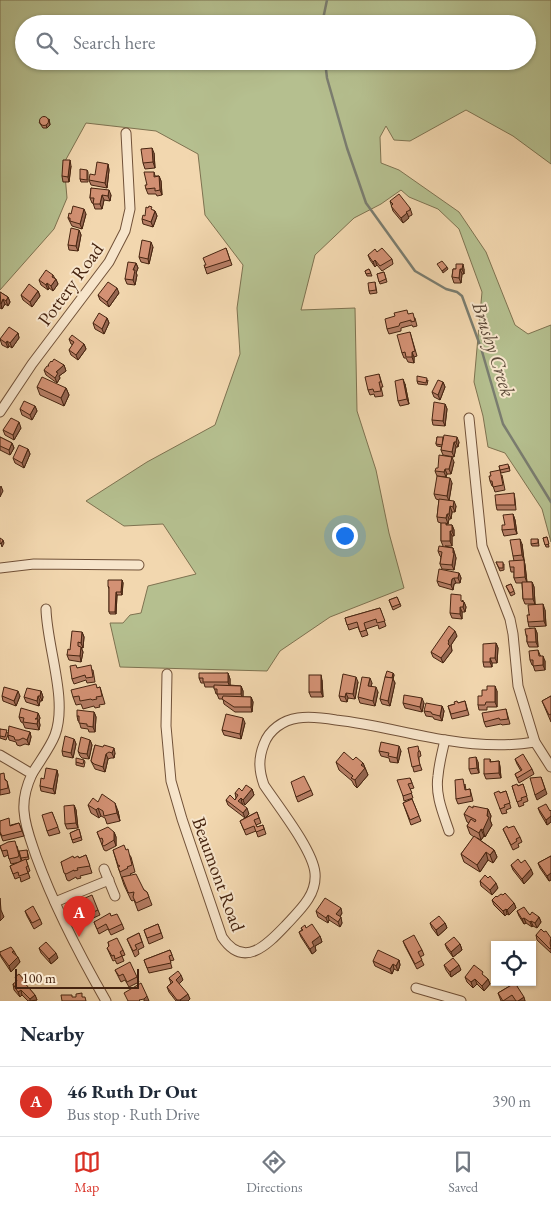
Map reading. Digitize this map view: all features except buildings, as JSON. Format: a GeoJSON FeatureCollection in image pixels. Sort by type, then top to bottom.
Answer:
{"type":"FeatureCollection","features":[{"type":"Feature","properties":{"kind":"street","name":"Pottery Road"},"geometry":{"type":"LineString","coordinates":[[0,412],[32,364],[109,262],[121,241],[130,209],[126,133]]}},
{"type":"Feature","properties":{"kind":"street"},"geometry":{"type":"LineString","coordinates":[[469,418],[482,546],[510,619],[518,686],[535,742],[551,767]]}},
{"type":"Feature","properties":{"kind":"street"},"geometry":{"type":"LineString","coordinates":[[0,568],[34,564],[139,565]]}},
{"type":"Feature","properties":{"kind":"street"},"geometry":{"type":"LineString","coordinates":[[46,610],[46,623],[60,707],[59,719],[55,736],[26,786],[24,812],[28,831],[55,902],[106,1001]]}},
{"type":"Feature","properties":{"kind":"street","name":"Beaumont Road"},"geometry":{"type":"LineString","coordinates":[[166,674],[168,759],[175,797],[222,937],[230,946],[242,952],[257,950],[268,944],[307,901],[315,883],[315,873],[310,856],[264,785],[260,775],[260,757],[266,740],[270,733],[286,721],[308,717],[355,722],[445,740],[490,746],[513,746],[535,742]]}},
{"type":"Feature","properties":{"kind":"street"},"geometry":{"type":"LineString","coordinates":[[445,740],[438,787],[440,804],[449,831]]}},
{"type":"Feature","properties":{"kind":"street"},"geometry":{"type":"LineString","coordinates":[[0,755],[32,774]]}},
{"type":"Feature","properties":{"kind":"street"},"geometry":{"type":"LineString","coordinates":[[104,869],[115,896]]}},
{"type":"Feature","properties":{"kind":"street"},"geometry":{"type":"LineString","coordinates":[[55,902],[109,880]]}},
{"type":"Feature","properties":{"kind":"street"},"geometry":{"type":"LineString","coordinates":[[416,988],[461,1001]]}},
{"type":"Feature","properties":{"kind":"green space"},"geometry":{"type":"Polygon","coordinates":[[[0,0],[551,0],[551,164],[513,136],[466,110],[410,141],[394,140],[386,126],[380,137],[381,163],[399,170],[459,212],[486,252],[515,325],[528,334],[551,325],[551,542],[542,509],[517,471],[505,453],[488,447],[483,416],[474,382],[482,292],[459,229],[438,209],[409,197],[401,190],[381,204],[354,218],[315,255],[301,310],[355,308],[357,411],[376,470],[389,533],[404,588],[330,617],[280,651],[267,671],[120,667],[110,623],[123,623],[130,615],[141,613],[148,586],[196,574],[163,524],[124,526],[86,501],[147,462],[215,425],[240,354],[237,308],[243,265],[205,215],[198,154],[156,131],[86,123],[64,163],[67,198],[54,229],[0,290],[0,0]]]}},
{"type":"Feature","properties":{"kind":"waterway","name":"Brushy Creek"},"geometry":{"type":"LineString","coordinates":[[324,15],[327,0]]}},
{"type":"Feature","properties":{"kind":"waterway","name":"Brushy Creek"},"geometry":{"type":"LineString","coordinates":[[326,70],[347,148],[366,203],[415,271],[462,296],[481,348],[503,424],[551,502]]}},
{"type":"Feature","properties":{"kind":"place","name":"46 Ruth Dr Out"},"geometry":{"type":"Point","coordinates":[79,937]}}]}
